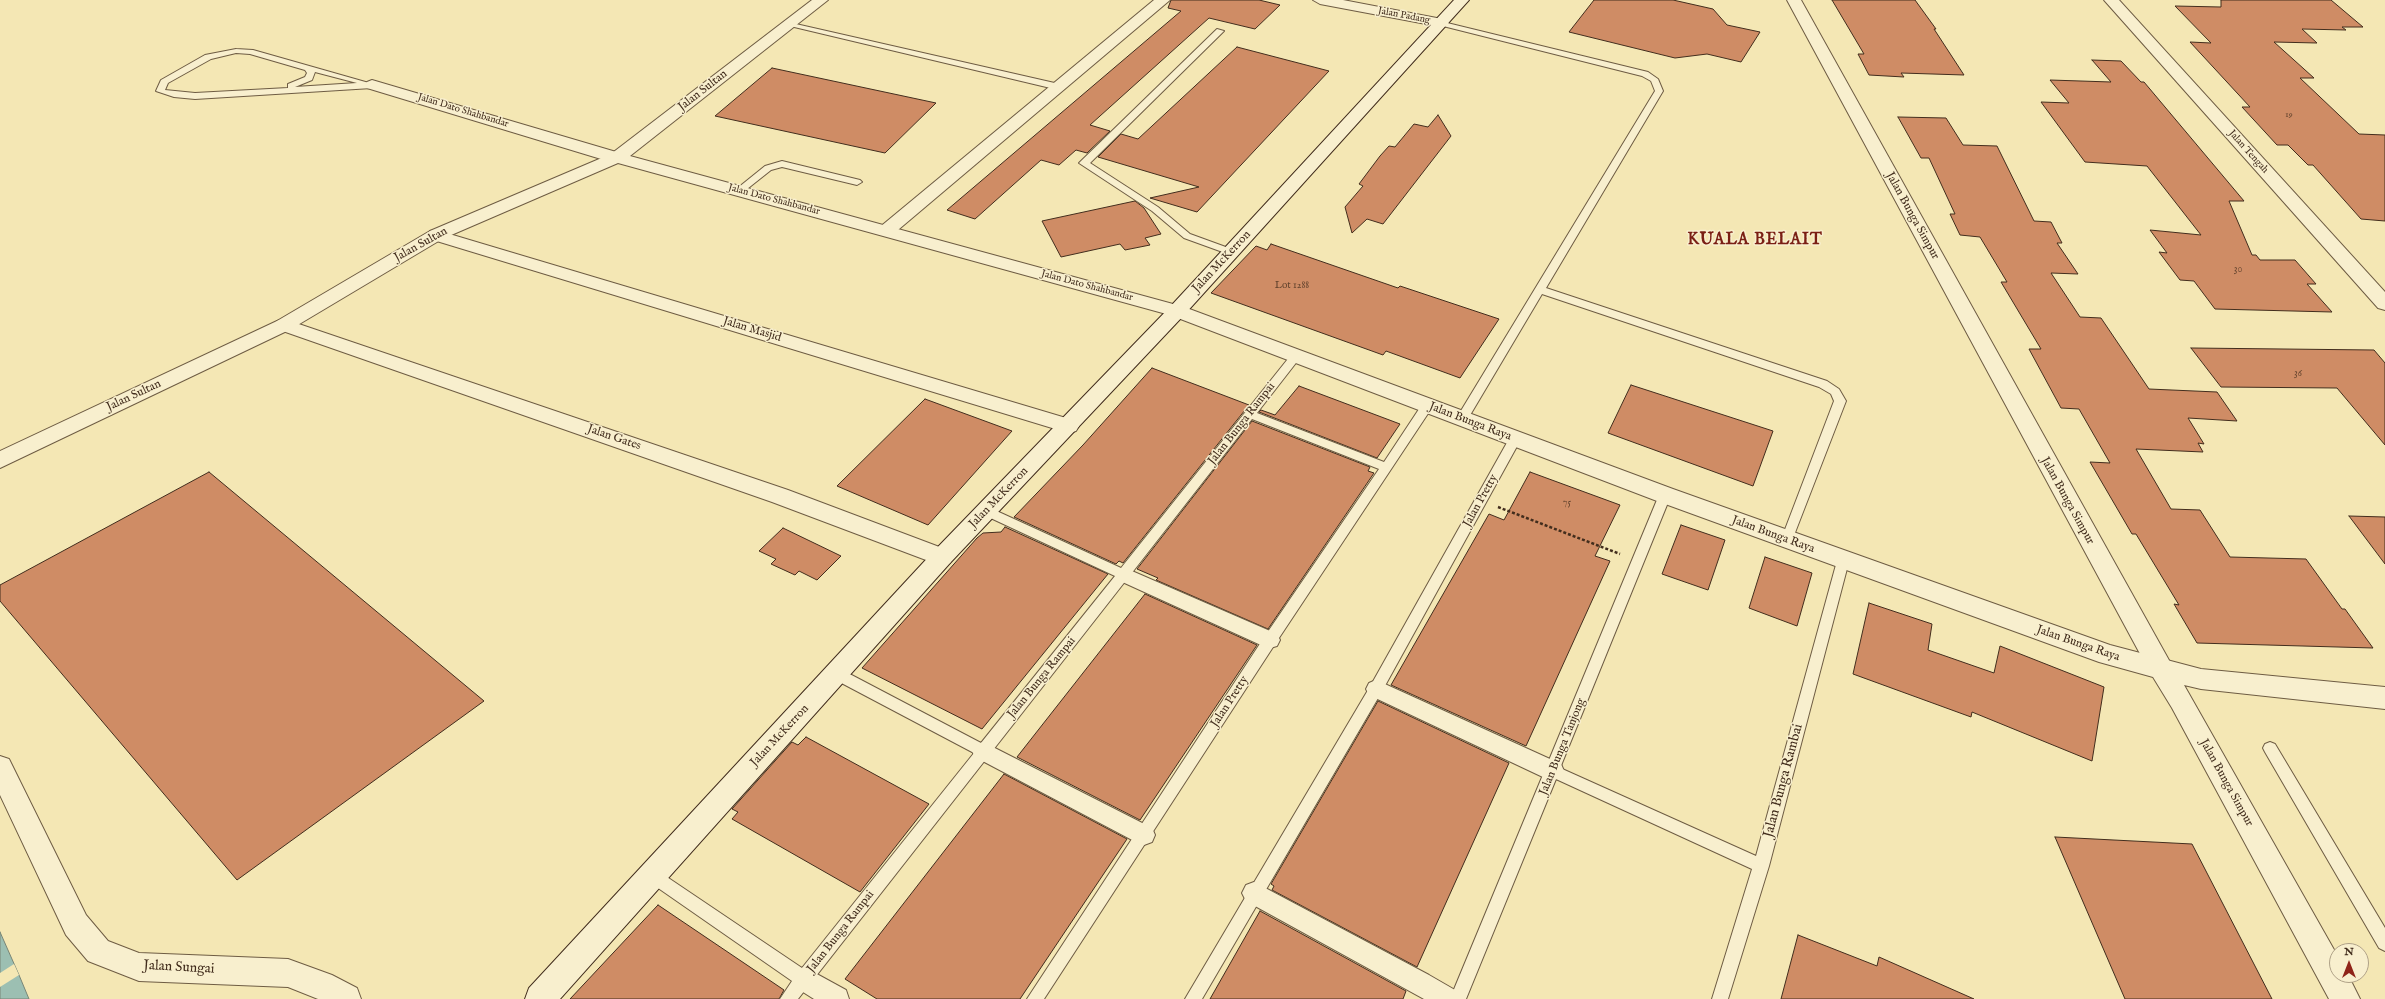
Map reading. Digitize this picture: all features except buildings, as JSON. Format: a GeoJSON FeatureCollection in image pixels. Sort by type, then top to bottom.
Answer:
{"type":"FeatureCollection","features":[{"type":"Feature","properties":{"kind":"street","name":"Jalan Sultan"},"geometry":{"type":"LineString","coordinates":[[0,460],[284,325],[436,235],[617,158],[821,0]]}},
{"type":"Feature","properties":{"kind":"street"},"geometry":{"type":"LineString","coordinates":[[886,231],[1163,0]]}},
{"type":"Feature","properties":{"kind":"street","name":"Jalan Padang"},"geometry":{"type":"LineString","coordinates":[[1320,0],[1442,23]]}},
{"type":"Feature","properties":{"kind":"street","name":"Jalan McKerron"},"geometry":{"type":"LineString","coordinates":[[540,999],[942,557],[1069,426],[1462,0]]}},
{"type":"Feature","properties":{"kind":"street","name":"Jalan Bunga Simpur"},"geometry":{"type":"LineString","coordinates":[[1794,0],[2161,669],[2181,701],[2345,999]]}},
{"type":"Feature","properties":{"kind":"street","name":"Jalan Tengah"},"geometry":{"type":"LineString","coordinates":[[2111,0],[2385,304]]}},
{"type":"Feature","properties":{"kind":"street","name":"Jalan Dato Shahbandar"},"geometry":{"type":"LineString","coordinates":[[372,84],[617,158],[1177,310]]}},
{"type":"Feature","properties":{"kind":"street","name":"Jalan Masjid"},"geometry":{"type":"LineString","coordinates":[[436,235],[1069,426]]}},
{"type":"Feature","properties":{"kind":"street","name":"Jalan Bunga Raya"},"geometry":{"type":"LineString","coordinates":[[1177,310],[1295,357],[1843,561],[2108,655],[2201,679],[2385,698]]}},
{"type":"Feature","properties":{"kind":"street","name":"Jalan Gates"},"geometry":{"type":"LineString","coordinates":[[284,325],[780,496],[942,557]]}},
{"type":"Feature","properties":{"kind":"street"},"geometry":{"type":"LineString","coordinates":[[1125,575],[1270,640]]}},
{"type":"Feature","properties":{"kind":"street"},"geometry":{"type":"LineString","coordinates":[[1376,689],[1553,771]]}},
{"type":"Feature","properties":{"kind":"street"},"geometry":{"type":"LineString","coordinates":[[984,750],[1144,835]]}},
{"type":"Feature","properties":{"kind":"street","name":"Jalan Sungai"},"geometry":{"type":"LineString","coordinates":[[0,767],[76,925],[98,951],[139,967],[288,973],[322,985],[346,999]]}},
{"type":"Feature","properties":{"kind":"street"},"geometry":{"type":"LineString","coordinates":[[1254,893],[1420,983],[1446,999]]}},
{"type":"Feature","properties":{"kind":"street"},"geometry":{"type":"LineString","coordinates":[[804,979],[837,999]]}},
{"type":"Feature","properties":{"kind":"lane"},"geometry":{"type":"LineString","coordinates":[[1442,23],[1645,74],[1654,79],[1658,85],[1659,91],[1462,419]]}},
{"type":"Feature","properties":{"kind":"lane"},"geometry":{"type":"LineString","coordinates":[[790,24],[1059,87]]}},
{"type":"Feature","properties":{"kind":"lane"},"geometry":{"type":"LineString","coordinates":[[1220,31],[1084,163],[1155,208],[1187,236],[1231,252]]}},
{"type":"Feature","properties":{"kind":"lane"},"geometry":{"type":"LineString","coordinates":[[228,52],[250,52],[372,84],[195,96],[163,92],[160,88],[173,76],[208,57],[228,52]]}},
{"type":"Feature","properties":{"kind":"lane"},"geometry":{"type":"LineString","coordinates":[[274,91],[305,81],[311,73],[309,68]]}},
{"type":"Feature","properties":{"kind":"lane"},"geometry":{"type":"LineString","coordinates":[[739,191],[768,168],[782,164],[857,182]]}},
{"type":"Feature","properties":{"kind":"lane"},"geometry":{"type":"LineString","coordinates":[[1540,290],[1823,384],[1835,392],[1840,401],[1787,540]]}},
{"type":"Feature","properties":{"kind":"lane","name":"Jalan Bunga Rampai"},"geometry":{"type":"LineString","coordinates":[[788,999],[984,750],[1125,575],[1295,357]]}},
{"type":"Feature","properties":{"kind":"lane","name":"Jalan Pretty"},"geometry":{"type":"LineString","coordinates":[[1035,999],[1144,835],[1270,640],[1427,406]]}},
{"type":"Feature","properties":{"kind":"lane"},"geometry":{"type":"LineString","coordinates":[[1250,414],[1386,467]]}},
{"type":"Feature","properties":{"kind":"lane","name":"Jalan Pretty"},"geometry":{"type":"LineString","coordinates":[[1193,999],[1254,893],[1376,689],[1515,439]]}},
{"type":"Feature","properties":{"kind":"lane","name":"Jalan Bunga Tanjong"},"geometry":{"type":"LineString","coordinates":[[1458,999],[1553,771],[1665,495]]}},
{"type":"Feature","properties":{"kind":"lane"},"geometry":{"type":"LineString","coordinates":[[986,511],[1125,575]]}},
{"type":"Feature","properties":{"kind":"lane","name":"Jalan Bunga Rambai"},"geometry":{"type":"LineString","coordinates":[[1720,999],[1761,866],[1843,561]]}},
{"type":"Feature","properties":{"kind":"lane"},"geometry":{"type":"LineString","coordinates":[[837,674],[984,750]]}},
{"type":"Feature","properties":{"kind":"lane"},"geometry":{"type":"LineString","coordinates":[[2270,748],[2385,943]]}},
{"type":"Feature","properties":{"kind":"lane"},"geometry":{"type":"LineString","coordinates":[[1553,771],[1761,866]]}},
{"type":"Feature","properties":{"kind":"lane"},"geometry":{"type":"LineString","coordinates":[[653,876],[804,979]]}},
{"type":"Feature","properties":{"kind":"path"},"geometry":{"type":"LineString","coordinates":[[1481,500],[1639,561]]}},
{"type":"Feature","properties":{"kind":"shaded area"},"geometry":{"type":"Polygon","coordinates":[[[0,932],[19,975],[29,999],[0,999],[0,932]]]}},
{"type":"Feature","properties":{"kind":"pier"},"geometry":{"type":"Polygon","coordinates":[[[14,964],[19,975],[0,987],[0,973],[14,964]]]}},
{"type":"Feature","properties":{"kind":"district","name":"KUALA BELAIT"},"geometry":{"type":"Point","coordinates":[1755,241]}}]}
